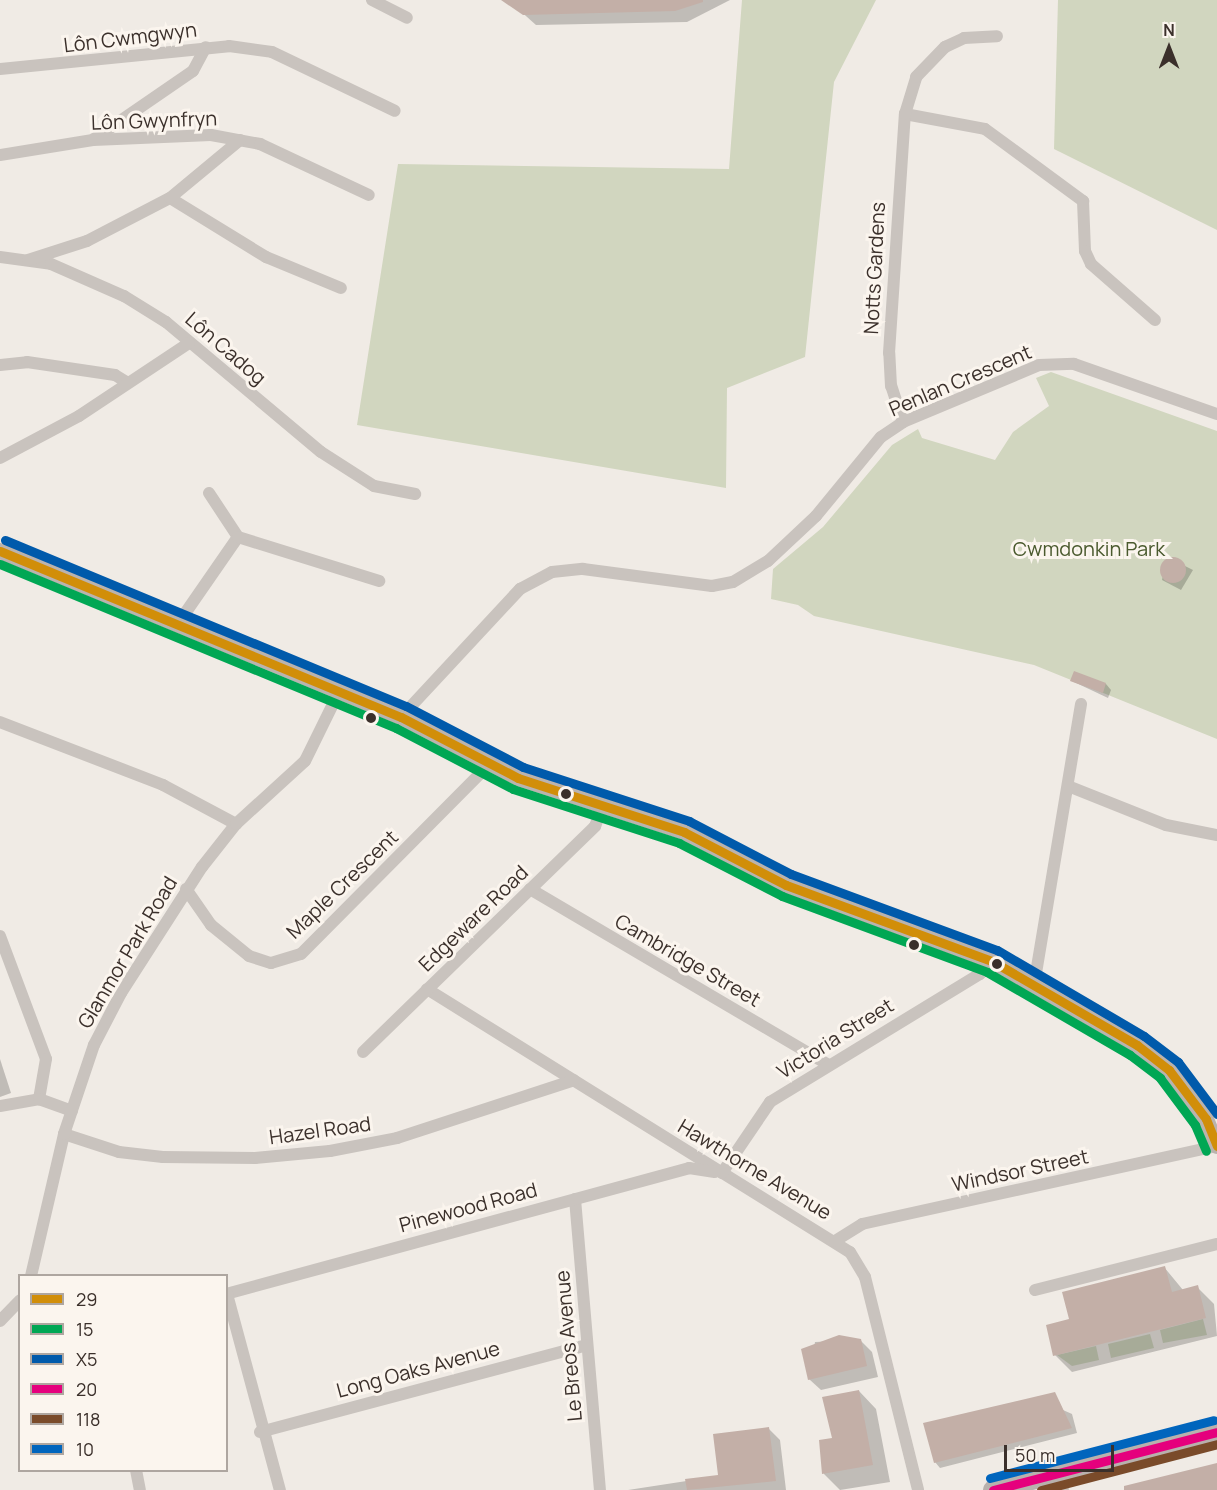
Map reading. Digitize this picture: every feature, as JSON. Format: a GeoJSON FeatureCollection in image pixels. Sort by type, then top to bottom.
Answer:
{"type":"FeatureCollection","features":[{"type":"Feature","properties":{"kind":"main road"},"geometry":{"type":"LineString","coordinates":[[993,1490],[1061,1482],[1217,1432]]}},
{"type":"Feature","properties":{"kind":"street"},"geometry":{"type":"LineString","coordinates":[[372,0],[407,18]]}},
{"type":"Feature","properties":{"kind":"street","name":"Notts Gardens"},"geometry":{"type":"LineString","coordinates":[[903,422],[891,386],[889,353],[905,114],[916,77],[945,47],[964,38],[997,36]]}},
{"type":"Feature","properties":{"kind":"street"},"geometry":{"type":"LineString","coordinates":[[93,140],[193,71],[206,47]]}},
{"type":"Feature","properties":{"kind":"street","name":"Lôn Cwmgwyn"},"geometry":{"type":"LineString","coordinates":[[0,69],[92,64],[131,53],[206,47],[272,52],[395,111]]}},
{"type":"Feature","properties":{"kind":"street"},"geometry":{"type":"LineString","coordinates":[[905,114],[985,129],[1071,192],[1086,212],[1085,251],[1091,264],[1155,320]]}},
{"type":"Feature","properties":{"kind":"street","name":"Lôn Gwynfryn"},"geometry":{"type":"LineString","coordinates":[[0,155],[93,140],[211,135],[260,144],[369,195]]}},
{"type":"Feature","properties":{"kind":"street"},"geometry":{"type":"LineString","coordinates":[[27,260],[87,241],[170,198],[240,140]]}},
{"type":"Feature","properties":{"kind":"street"},"geometry":{"type":"LineString","coordinates":[[170,198],[266,257],[341,288]]}},
{"type":"Feature","properties":{"kind":"street","name":"Lôn Cadog"},"geometry":{"type":"LineString","coordinates":[[0,257],[27,260],[101,283],[189,343],[321,452],[374,486],[415,494]]}},
{"type":"Feature","properties":{"kind":"street"},"geometry":{"type":"LineString","coordinates":[[0,458],[128,383],[189,343]]}},
{"type":"Feature","properties":{"kind":"street"},"geometry":{"type":"LineString","coordinates":[[0,365],[27,362],[115,375],[128,383]]}},
{"type":"Feature","properties":{"kind":"street","name":"Penlan Crescent"},"geometry":{"type":"LineString","coordinates":[[401,717],[520,589],[552,572],[583,569],[712,586],[733,582],[768,561],[816,516],[853,466],[903,422],[1039,365],[1057,363],[1217,414]]}},
{"type":"Feature","properties":{"kind":"street"},"geometry":{"type":"LineString","coordinates":[[209,493],[238,537],[378,581]]}},
{"type":"Feature","properties":{"kind":"street"},"geometry":{"type":"LineString","coordinates":[[177,625],[238,537]]}},
{"type":"Feature","properties":{"kind":"street"},"geometry":{"type":"LineString","coordinates":[[0,551],[401,717],[490,764],[603,807],[684,832],[786,885],[992,961],[1137,1045],[1168,1070],[1206,1119],[1217,1146]]}},
{"type":"Feature","properties":{"kind":"street","name":"Glanmor Park Road"},"geometry":{"type":"LineString","coordinates":[[31,1274],[64,1134],[94,1046],[186,889],[236,824],[305,761],[339,692]]}},
{"type":"Feature","properties":{"kind":"street"},"geometry":{"type":"LineString","coordinates":[[1034,985],[1081,704]]}},
{"type":"Feature","properties":{"kind":"street"},"geometry":{"type":"LineString","coordinates":[[0,722],[163,785],[236,824]]}},
{"type":"Feature","properties":{"kind":"street","name":"Maple Crescent"},"geometry":{"type":"LineString","coordinates":[[186,889],[211,925],[249,956],[270,963],[300,954],[490,764]]}},
{"type":"Feature","properties":{"kind":"street"},"geometry":{"type":"LineString","coordinates":[[1068,786],[1166,825],[1217,835]]}},
{"type":"Feature","properties":{"kind":"street","name":"Edgeware Road"},"geometry":{"type":"LineString","coordinates":[[363,1052],[595,826],[603,807]]}},
{"type":"Feature","properties":{"kind":"street","name":"Cambridge Street"},"geometry":{"type":"LineString","coordinates":[[530,889],[827,1064]]}},
{"type":"Feature","properties":{"kind":"street"},"geometry":{"type":"LineString","coordinates":[[0,936],[46,1059],[39,1099]]}},
{"type":"Feature","properties":{"kind":"street","name":"Victoria Street"},"geometry":{"type":"LineString","coordinates":[[722,1173],[770,1102],[827,1064],[980,974],[992,961]]}},
{"type":"Feature","properties":{"kind":"street","name":"Hawthorne Avenue"},"geometry":{"type":"LineString","coordinates":[[427,989],[835,1241],[860,1263],[918,1490]]}},
{"type":"Feature","properties":{"kind":"street","name":"Hazel Road"},"geometry":{"type":"LineString","coordinates":[[64,1134],[119,1152],[163,1157],[255,1158],[330,1151],[397,1138],[574,1080]]}},
{"type":"Feature","properties":{"kind":"street"},"geometry":{"type":"LineString","coordinates":[[0,1106],[39,1099],[72,1111]]}},
{"type":"Feature","properties":{"kind":"street","name":"Windsor Street"},"geometry":{"type":"LineString","coordinates":[[835,1241],[862,1224],[1217,1146]]}},
{"type":"Feature","properties":{"kind":"street","name":"Pinewood Road"},"geometry":{"type":"LineString","coordinates":[[228,1294],[688,1168],[722,1173]]}},
{"type":"Feature","properties":{"kind":"street","name":"Le Breos Avenue"},"geometry":{"type":"LineString","coordinates":[[575,1199],[600,1490]]}},
{"type":"Feature","properties":{"kind":"street"},"geometry":{"type":"LineString","coordinates":[[1035,1290],[1217,1245]]}},
{"type":"Feature","properties":{"kind":"street"},"geometry":{"type":"LineString","coordinates":[[228,1298],[260,1432],[280,1490]]}},
{"type":"Feature","properties":{"kind":"street"},"geometry":{"type":"LineString","coordinates":[[0,1321],[15,1311]]}},
{"type":"Feature","properties":{"kind":"street","name":"Long Oaks Avenue"},"geometry":{"type":"LineString","coordinates":[[260,1432],[586,1344]]}},
{"type":"Feature","properties":{"kind":"street"},"geometry":{"type":"LineString","coordinates":[[136,1472],[140,1490]]}},
{"type":"Feature","properties":{"kind":"green space"},"geometry":{"type":"Polygon","coordinates":[[[742,0],[876,0],[834,82],[805,357],[727,388],[726,488],[357,425],[398,164],[729,169],[742,0]]]}},
{"type":"Feature","properties":{"kind":"green space"},"geometry":{"type":"Polygon","coordinates":[[[1058,0],[1217,0],[1217,230],[1054,149],[1058,0]]]}},
{"type":"Feature","properties":{"kind":"green space","name":"Cwmdonkin Park"},"geometry":{"type":"Polygon","coordinates":[[[1051,372],[1217,431],[1217,739],[1034,665],[814,616],[798,605],[771,599],[773,569],[823,527],[892,445],[918,429],[922,438],[995,460],[1013,432],[1049,406],[1036,378],[1051,372]]]}},
{"type":"Feature","properties":{"kind":"green space"},"geometry":{"type":"Polygon","coordinates":[[[1203,1319],[1207,1335],[1163,1343],[1160,1330],[1203,1319]]]}},
{"type":"Feature","properties":{"kind":"green space"},"geometry":{"type":"Polygon","coordinates":[[[1150,1334],[1154,1348],[1111,1358],[1108,1344],[1150,1334]]]}},
{"type":"Feature","properties":{"kind":"green space"},"geometry":{"type":"Polygon","coordinates":[[[1096,1346],[1099,1360],[1072,1366],[1057,1355],[1096,1346]]]}},
{"type":"Feature","properties":{"kind":"building"},"geometry":{"type":"Polygon","coordinates":[[[501,0],[703,0],[703,2],[675,11],[523,15],[501,0]]]}},
{"type":"Feature","properties":{"kind":"building"},"geometry":{"type":"Polygon","coordinates":[[[1173,557],[1183,560],[1186,570],[1183,580],[1173,583],[1163,580],[1160,570],[1163,560],[1173,557]]]}},
{"type":"Feature","properties":{"kind":"building"},"geometry":{"type":"Polygon","coordinates":[[[1074,671],[1106,683],[1103,693],[1070,681],[1074,671]]]}},
{"type":"Feature","properties":{"kind":"building"},"geometry":{"type":"Polygon","coordinates":[[[1165,1266],[1172,1292],[1198,1285],[1206,1318],[1053,1356],[1046,1325],[1069,1319],[1062,1292],[1165,1266]]]}},
{"type":"Feature","properties":{"kind":"building"},"geometry":{"type":"Polygon","coordinates":[[[839,1335],[861,1339],[867,1366],[808,1380],[801,1349],[839,1335]]]}},
{"type":"Feature","properties":{"kind":"building"},"geometry":{"type":"Polygon","coordinates":[[[859,1390],[873,1465],[822,1474],[819,1440],[832,1438],[822,1397],[859,1390]]]}},
{"type":"Feature","properties":{"kind":"building"},"geometry":{"type":"Polygon","coordinates":[[[1055,1392],[1072,1428],[934,1463],[923,1423],[1055,1392]]]}},
{"type":"Feature","properties":{"kind":"building"},"geometry":{"type":"Polygon","coordinates":[[[769,1427],[776,1481],[687,1490],[685,1479],[718,1475],[713,1434],[769,1427]]]}},
{"type":"Feature","properties":{"kind":"building"},"geometry":{"type":"Polygon","coordinates":[[[1217,1463],[1217,1490],[1124,1490],[1124,1486],[1217,1463]]]}},
{"type":"Feature","properties":{"kind":"transit line","name":"X5"},"geometry":{"type":"LineString","coordinates":[[5,540],[406,706],[523,767],[689,821],[791,874],[997,950],[1144,1036],[1178,1062],[1217,1114]]}},
{"type":"Feature","properties":{"kind":"transit line","name":"29"},"geometry":{"type":"LineString","coordinates":[[0,551],[401,717],[518,778],[684,832],[786,885],[992,961],[1137,1045],[1169,1070],[1206,1119],[1217,1146]]}},
{"type":"Feature","properties":{"kind":"transit line","name":"15"},"geometry":{"type":"LineString","coordinates":[[0,564],[396,728],[513,789],[679,843],[782,896],[987,972],[1130,1055],[1160,1078],[1195,1125],[1206,1151]]}},
{"type":"Feature","properties":{"kind":"transit line","name":"10"},"geometry":{"type":"LineString","coordinates":[[990,1478],[1214,1420]]}},
{"type":"Feature","properties":{"kind":"transit line","name":"20"},"geometry":{"type":"LineString","coordinates":[[993,1490],[1217,1432]]}},
{"type":"Feature","properties":{"kind":"transit line","name":"118"},"geometry":{"type":"LineString","coordinates":[[1041,1490],[1217,1444]]}}]}
